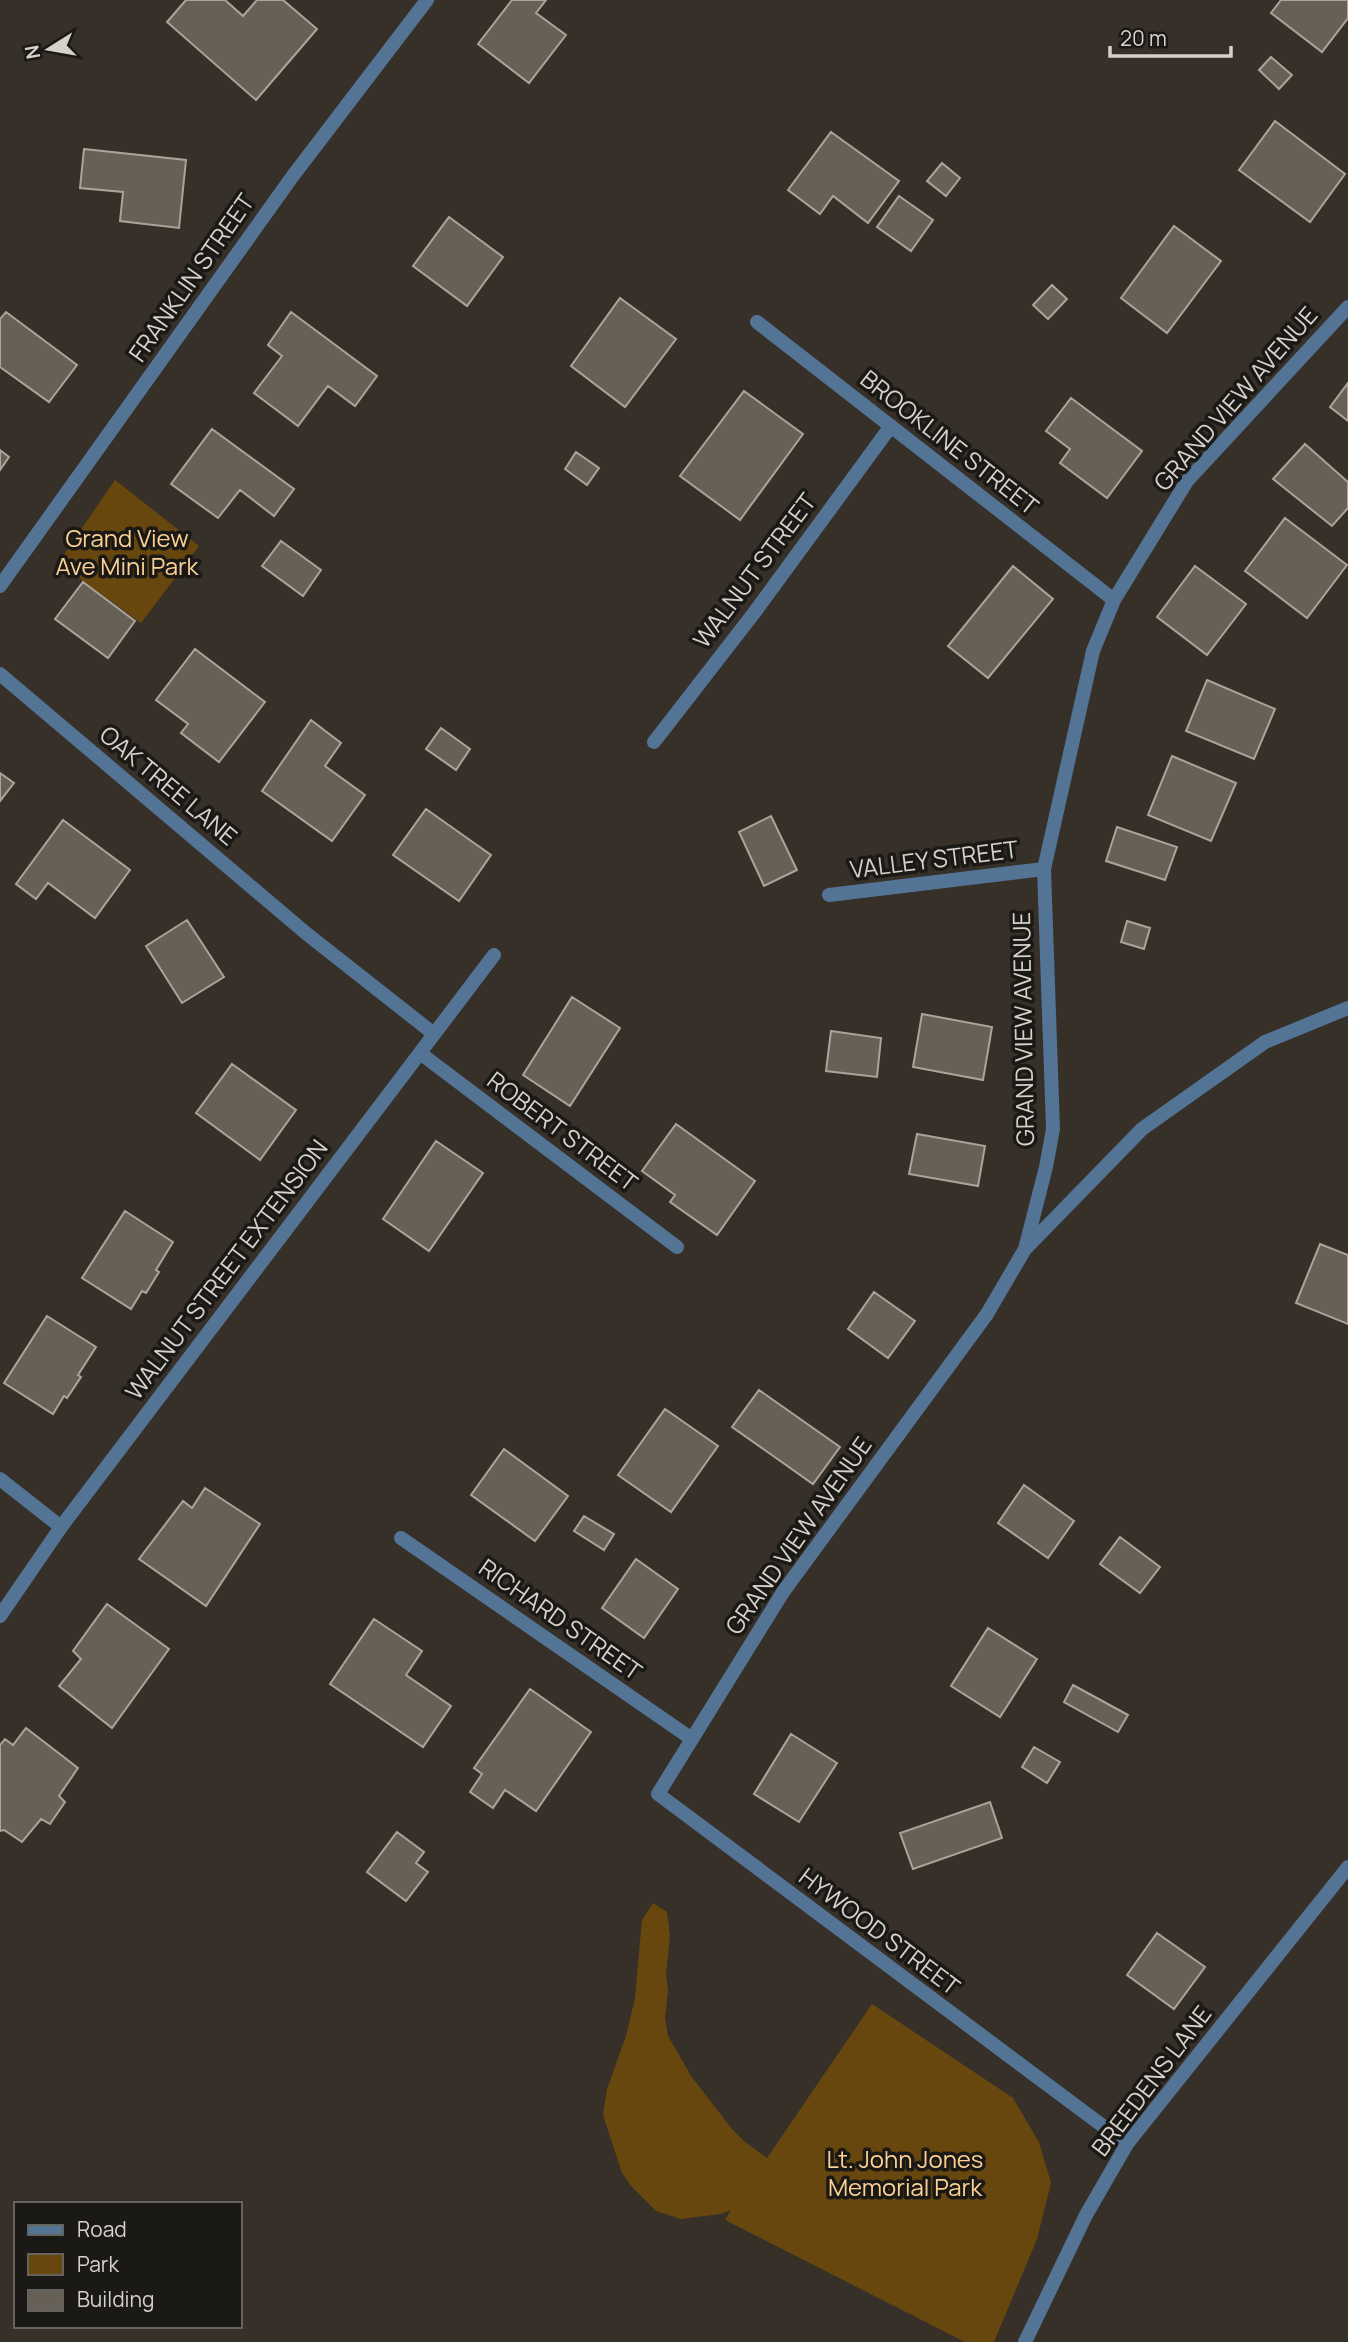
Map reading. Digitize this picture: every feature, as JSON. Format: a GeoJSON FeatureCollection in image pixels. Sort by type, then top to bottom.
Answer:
{"type":"FeatureCollection","features":[{"type":"Feature","properties":{"kind":"street","name":"FRANKLIN STREET"},"geometry":{"type":"LineString","coordinates":[[0,586],[292,177],[427,0]]}},
{"type":"Feature","properties":{"kind":"street","name":"GRAND VIEW AVENUE"},"geometry":{"type":"LineString","coordinates":[[692,1739],[783,1592],[986,1314],[1025,1249],[1053,1129],[1044,869],[1093,651],[1114,600],[1187,481],[1348,307]]}},
{"type":"Feature","properties":{"kind":"street","name":"BROOKLINE STREET"},"geometry":{"type":"LineString","coordinates":[[757,322],[1114,600]]}},
{"type":"Feature","properties":{"kind":"street","name":"WALNUT STREET"},"geometry":{"type":"LineString","coordinates":[[654,742],[754,613],[891,426]]}},
{"type":"Feature","properties":{"kind":"street","name":"OAK TREE LANE"},"geometry":{"type":"LineString","coordinates":[[0,674],[307,934],[434,1034]]}},
{"type":"Feature","properties":{"kind":"street","name":"VALLEY STREET"},"geometry":{"type":"LineString","coordinates":[[829,895],[1044,869]]}},
{"type":"Feature","properties":{"kind":"street","name":"WALNUT STREET EXTENSION"},"geometry":{"type":"LineString","coordinates":[[0,1616],[61,1527],[494,955]]}},
{"type":"Feature","properties":{"kind":"street"},"geometry":{"type":"LineString","coordinates":[[1025,1249],[1142,1129],[1265,1042],[1348,1008]]}},
{"type":"Feature","properties":{"kind":"street","name":"ROBERT STREET"},"geometry":{"type":"LineString","coordinates":[[420,1053],[677,1247]]}},
{"type":"Feature","properties":{"kind":"street"},"geometry":{"type":"LineString","coordinates":[[0,1479],[61,1527]]}},
{"type":"Feature","properties":{"kind":"street","name":"RICHARD STREET"},"geometry":{"type":"LineString","coordinates":[[401,1538],[692,1739]]}},
{"type":"Feature","properties":{"kind":"street","name":"HYWOOD STREET"},"geometry":{"type":"LineString","coordinates":[[692,1739],[658,1794],[1127,2144]]}},
{"type":"Feature","properties":{"kind":"street","name":"BREEDENS LANE"},"geometry":{"type":"LineString","coordinates":[[1025,2342],[1086,2215],[1127,2144],[1348,1867]]}},
{"type":"Feature","properties":{"kind":"green space","name":"Grand View Ave Mini Park"},"geometry":{"type":"Polygon","coordinates":[[[115,480],[199,546],[141,623],[58,563],[115,480]]]}},
{"type":"Feature","properties":{"kind":"green space","name":"Lt. John Jones Memorial Park"},"geometry":{"type":"Polygon","coordinates":[[[653,1903],[667,1912],[670,1936],[665,2018],[668,2036],[691,2076],[732,2129],[767,2158],[872,2004],[1013,2098],[1039,2142],[1051,2183],[1037,2239],[994,2342],[965,2342],[725,2220],[731,2210],[721,2214],[681,2219],[656,2211],[631,2186],[622,2173],[603,2115],[607,2089],[626,2036],[635,1998],[642,1920],[653,1903]]]}},
{"type":"Feature","properties":{"kind":"building"},"geometry":{"type":"Polygon","coordinates":[[[186,0],[225,0],[243,16],[257,0],[283,0],[317,29],[256,100],[167,22],[186,0]]]}},
{"type":"Feature","properties":{"kind":"building"},"geometry":{"type":"Polygon","coordinates":[[[512,0],[546,0],[536,13],[566,35],[529,83],[478,44],[512,0]]]}},
{"type":"Feature","properties":{"kind":"building"},"geometry":{"type":"Polygon","coordinates":[[[1281,0],[1348,0],[1348,18],[1322,52],[1271,13],[1281,0]]]}},
{"type":"Feature","properties":{"kind":"building"},"geometry":{"type":"Polygon","coordinates":[[[1271,57],[1292,75],[1279,89],[1259,70],[1271,57]]]}},
{"type":"Feature","properties":{"kind":"building"},"geometry":{"type":"Polygon","coordinates":[[[1275,121],[1345,174],[1310,222],[1239,170],[1275,121]]]}},
{"type":"Feature","properties":{"kind":"building"},"geometry":{"type":"Polygon","coordinates":[[[831,132],[899,181],[868,223],[833,196],[820,214],[788,190],[831,132]]]}},
{"type":"Feature","properties":{"kind":"building"},"geometry":{"type":"Polygon","coordinates":[[[84,149],[186,160],[179,228],[120,221],[123,192],[80,188],[84,149]]]}},
{"type":"Feature","properties":{"kind":"building"},"geometry":{"type":"Polygon","coordinates":[[[942,163],[960,178],[946,196],[927,181],[942,163]]]}},
{"type":"Feature","properties":{"kind":"building"},"geometry":{"type":"Polygon","coordinates":[[[899,196],[933,220],[911,251],[877,227],[899,196]]]}},
{"type":"Feature","properties":{"kind":"building"},"geometry":{"type":"Polygon","coordinates":[[[449,217],[503,257],[467,306],[413,266],[449,217]]]}},
{"type":"Feature","properties":{"kind":"building"},"geometry":{"type":"Polygon","coordinates":[[[1174,226],[1221,261],[1167,333],[1121,298],[1174,226]]]}},
{"type":"Feature","properties":{"kind":"building"},"geometry":{"type":"Polygon","coordinates":[[[1052,285],[1067,299],[1048,319],[1033,305],[1052,285]]]}},
{"type":"Feature","properties":{"kind":"building"},"geometry":{"type":"Polygon","coordinates":[[[620,298],[676,339],[625,407],[571,366],[620,298]]]}},
{"type":"Feature","properties":{"kind":"building"},"geometry":{"type":"Polygon","coordinates":[[[6,312],[77,365],[49,402],[0,367],[0,319],[6,312]]]}},
{"type":"Feature","properties":{"kind":"building"},"geometry":{"type":"Polygon","coordinates":[[[291,312],[377,376],[355,406],[328,386],[298,426],[254,393],[282,356],[268,345],[291,312]]]}},
{"type":"Feature","properties":{"kind":"building"},"geometry":{"type":"Polygon","coordinates":[[[1348,383],[1348,421],[1330,407],[1348,383]]]}},
{"type":"Feature","properties":{"kind":"building"},"geometry":{"type":"Polygon","coordinates":[[[744,391],[803,434],[740,520],[680,476],[744,391]]]}},
{"type":"Feature","properties":{"kind":"building"},"geometry":{"type":"Polygon","coordinates":[[[1071,398],[1142,451],[1107,498],[1060,463],[1070,449],[1046,431],[1071,398]]]}},
{"type":"Feature","properties":{"kind":"building"},"geometry":{"type":"Polygon","coordinates":[[[212,429],[294,489],[274,516],[240,490],[218,518],[171,484],[212,429]]]}},
{"type":"Feature","properties":{"kind":"building"},"geometry":{"type":"Polygon","coordinates":[[[1305,444],[1348,482],[1348,508],[1332,526],[1273,479],[1305,444]]]}},
{"type":"Feature","properties":{"kind":"building"},"geometry":{"type":"Polygon","coordinates":[[[0,450],[9,457],[0,470],[0,450]]]}},
{"type":"Feature","properties":{"kind":"building"},"geometry":{"type":"Polygon","coordinates":[[[576,452],[599,468],[587,485],[565,469],[576,452]]]}},
{"type":"Feature","properties":{"kind":"building"},"geometry":{"type":"Polygon","coordinates":[[[1285,518],[1347,565],[1307,618],[1245,571],[1285,518]]]}},
{"type":"Feature","properties":{"kind":"building"},"geometry":{"type":"Polygon","coordinates":[[[281,541],[321,570],[303,596],[262,566],[281,541]]]}},
{"type":"Feature","properties":{"kind":"building"},"geometry":{"type":"Polygon","coordinates":[[[1013,566],[1053,599],[988,678],[948,646],[1013,566]]]}},
{"type":"Feature","properties":{"kind":"building"},"geometry":{"type":"Polygon","coordinates":[[[1195,566],[1246,604],[1207,655],[1157,617],[1195,566]]]}},
{"type":"Feature","properties":{"kind":"building"},"geometry":{"type":"Polygon","coordinates":[[[83,582],[135,621],[108,658],[55,619],[83,582]]]}},
{"type":"Feature","properties":{"kind":"building"},"geometry":{"type":"Polygon","coordinates":[[[195,649],[265,702],[219,762],[181,733],[188,724],[156,700],[195,649]]]}},
{"type":"Feature","properties":{"kind":"building"},"geometry":{"type":"Polygon","coordinates":[[[1207,680],[1275,709],[1254,759],[1186,731],[1207,680]]]}},
{"type":"Feature","properties":{"kind":"building"},"geometry":{"type":"Polygon","coordinates":[[[311,720],[341,743],[325,766],[365,795],[332,841],[262,791],[311,720]]]}},
{"type":"Feature","properties":{"kind":"building"},"geometry":{"type":"Polygon","coordinates":[[[441,728],[470,749],[456,770],[426,749],[441,728]]]}},
{"type":"Feature","properties":{"kind":"building"},"geometry":{"type":"Polygon","coordinates":[[[1172,756],[1236,783],[1211,841],[1148,815],[1172,756]]]}},
{"type":"Feature","properties":{"kind":"building"},"geometry":{"type":"Polygon","coordinates":[[[0,773],[14,783],[0,801],[0,773]]]}},
{"type":"Feature","properties":{"kind":"building"},"geometry":{"type":"Polygon","coordinates":[[[426,809],[491,855],[459,901],[393,855],[426,809]]]}},
{"type":"Feature","properties":{"kind":"building"},"geometry":{"type":"Polygon","coordinates":[[[771,816],[797,870],[764,886],[739,832],[771,816]]]}},
{"type":"Feature","properties":{"kind":"building"},"geometry":{"type":"Polygon","coordinates":[[[63,820],[130,870],[95,918],[48,883],[36,899],[16,884],[63,820]]]}},
{"type":"Feature","properties":{"kind":"building"},"geometry":{"type":"Polygon","coordinates":[[[1117,827],[1177,847],[1165,880],[1106,861],[1117,827]]]}},
{"type":"Feature","properties":{"kind":"building"},"geometry":{"type":"Polygon","coordinates":[[[187,920],[224,977],[182,1003],[146,946],[187,920]]]}},
{"type":"Feature","properties":{"kind":"building"},"geometry":{"type":"Polygon","coordinates":[[[1127,921],[1150,928],[1144,949],[1121,942],[1127,921]]]}},
{"type":"Feature","properties":{"kind":"building"},"geometry":{"type":"Polygon","coordinates":[[[572,997],[620,1028],[570,1106],[523,1075],[572,997]]]}},
{"type":"Feature","properties":{"kind":"building"},"geometry":{"type":"Polygon","coordinates":[[[922,1014],[992,1027],[983,1080],[913,1067],[922,1014]]]}},
{"type":"Feature","properties":{"kind":"building"},"geometry":{"type":"Polygon","coordinates":[[[831,1031],[881,1038],[877,1077],[826,1071],[831,1031]]]}},
{"type":"Feature","properties":{"kind":"building"},"geometry":{"type":"Polygon","coordinates":[[[232,1064],[296,1110],[260,1160],[196,1113],[232,1064]]]}},
{"type":"Feature","properties":{"kind":"building"},"geometry":{"type":"Polygon","coordinates":[[[676,1124],[755,1181],[717,1235],[670,1202],[675,1195],[642,1171],[676,1124]]]}},
{"type":"Feature","properties":{"kind":"building"},"geometry":{"type":"Polygon","coordinates":[[[917,1134],[985,1146],[978,1186],[909,1174],[917,1134]]]}},
{"type":"Feature","properties":{"kind":"building"},"geometry":{"type":"Polygon","coordinates":[[[436,1141],[483,1173],[429,1251],[383,1219],[436,1141]]]}},
{"type":"Feature","properties":{"kind":"building"},"geometry":{"type":"Polygon","coordinates":[[[125,1211],[173,1242],[146,1293],[142,1291],[131,1309],[82,1278],[125,1211]]]}},
{"type":"Feature","properties":{"kind":"building"},"geometry":{"type":"Polygon","coordinates":[[[1320,1244],[1348,1255],[1348,1324],[1296,1303],[1320,1244]]]}},
{"type":"Feature","properties":{"kind":"building"},"geometry":{"type":"Polygon","coordinates":[[[874,1292],[915,1321],[888,1358],[848,1329],[874,1292]]]}},
{"type":"Feature","properties":{"kind":"building"},"geometry":{"type":"Polygon","coordinates":[[[47,1316],[96,1347],[78,1375],[81,1377],[53,1414],[4,1383],[47,1316]]]}},
{"type":"Feature","properties":{"kind":"building"},"geometry":{"type":"Polygon","coordinates":[[[759,1390],[840,1447],[813,1484],[732,1427],[759,1390]]]}},
{"type":"Feature","properties":{"kind":"building"},"geometry":{"type":"Polygon","coordinates":[[[665,1409],[718,1446],[671,1512],[618,1475],[665,1409]]]}},
{"type":"Feature","properties":{"kind":"building"},"geometry":{"type":"Polygon","coordinates":[[[504,1449],[568,1496],[535,1541],[471,1495],[504,1449]]]}},
{"type":"Feature","properties":{"kind":"building"},"geometry":{"type":"Polygon","coordinates":[[[1024,1485],[1074,1521],[1048,1558],[998,1523],[1024,1485]]]}},
{"type":"Feature","properties":{"kind":"building"},"geometry":{"type":"Polygon","coordinates":[[[205,1488],[260,1524],[206,1606],[139,1559],[183,1501],[192,1508],[205,1488]]]}},
{"type":"Feature","properties":{"kind":"building"},"geometry":{"type":"Polygon","coordinates":[[[584,1516],[614,1534],[604,1550],[574,1531],[584,1516]]]}},
{"type":"Feature","properties":{"kind":"building"},"geometry":{"type":"Polygon","coordinates":[[[1120,1537],[1160,1567],[1140,1593],[1100,1564],[1120,1537]]]}},
{"type":"Feature","properties":{"kind":"building"},"geometry":{"type":"Polygon","coordinates":[[[636,1559],[678,1589],[644,1638],[602,1608],[636,1559]]]}},
{"type":"Feature","properties":{"kind":"building"},"geometry":{"type":"Polygon","coordinates":[[[107,1604],[169,1649],[112,1728],[59,1686],[81,1659],[73,1651],[107,1604]]]}},
{"type":"Feature","properties":{"kind":"building"},"geometry":{"type":"Polygon","coordinates":[[[374,1619],[422,1651],[406,1675],[451,1706],[423,1747],[330,1684],[374,1619]]]}},
{"type":"Feature","properties":{"kind":"building"},"geometry":{"type":"Polygon","coordinates":[[[988,1628],[1037,1659],[1000,1717],[951,1686],[988,1628]]]}},
{"type":"Feature","properties":{"kind":"building"},"geometry":{"type":"Polygon","coordinates":[[[1073,1685],[1128,1715],[1118,1732],[1064,1702],[1073,1685]]]}},
{"type":"Feature","properties":{"kind":"building"},"geometry":{"type":"Polygon","coordinates":[[[530,1689],[591,1732],[536,1811],[505,1790],[493,1808],[470,1792],[482,1774],[474,1768],[530,1689]]]}},
{"type":"Feature","properties":{"kind":"building"},"geometry":{"type":"Polygon","coordinates":[[[26,1728],[78,1768],[59,1796],[65,1802],[50,1824],[41,1819],[22,1842],[4,1830],[0,1831],[0,1745],[5,1739],[13,1745],[26,1728]]]}},
{"type":"Feature","properties":{"kind":"building"},"geometry":{"type":"Polygon","coordinates":[[[791,1734],[837,1763],[799,1822],[754,1794],[791,1734]]]}},
{"type":"Feature","properties":{"kind":"building"},"geometry":{"type":"Polygon","coordinates":[[[1034,1747],[1060,1762],[1047,1783],[1022,1767],[1034,1747]]]}},
{"type":"Feature","properties":{"kind":"building"},"geometry":{"type":"Polygon","coordinates":[[[990,1802],[1002,1838],[913,1869],[900,1833],[990,1802]]]}},
{"type":"Feature","properties":{"kind":"building"},"geometry":{"type":"Polygon","coordinates":[[[397,1832],[424,1852],[416,1863],[428,1872],[406,1901],[367,1872],[397,1832]]]}},
{"type":"Feature","properties":{"kind":"building"},"geometry":{"type":"Polygon","coordinates":[[[1157,1933],[1205,1967],[1174,2009],[1127,1975],[1157,1933]]]}}]}
